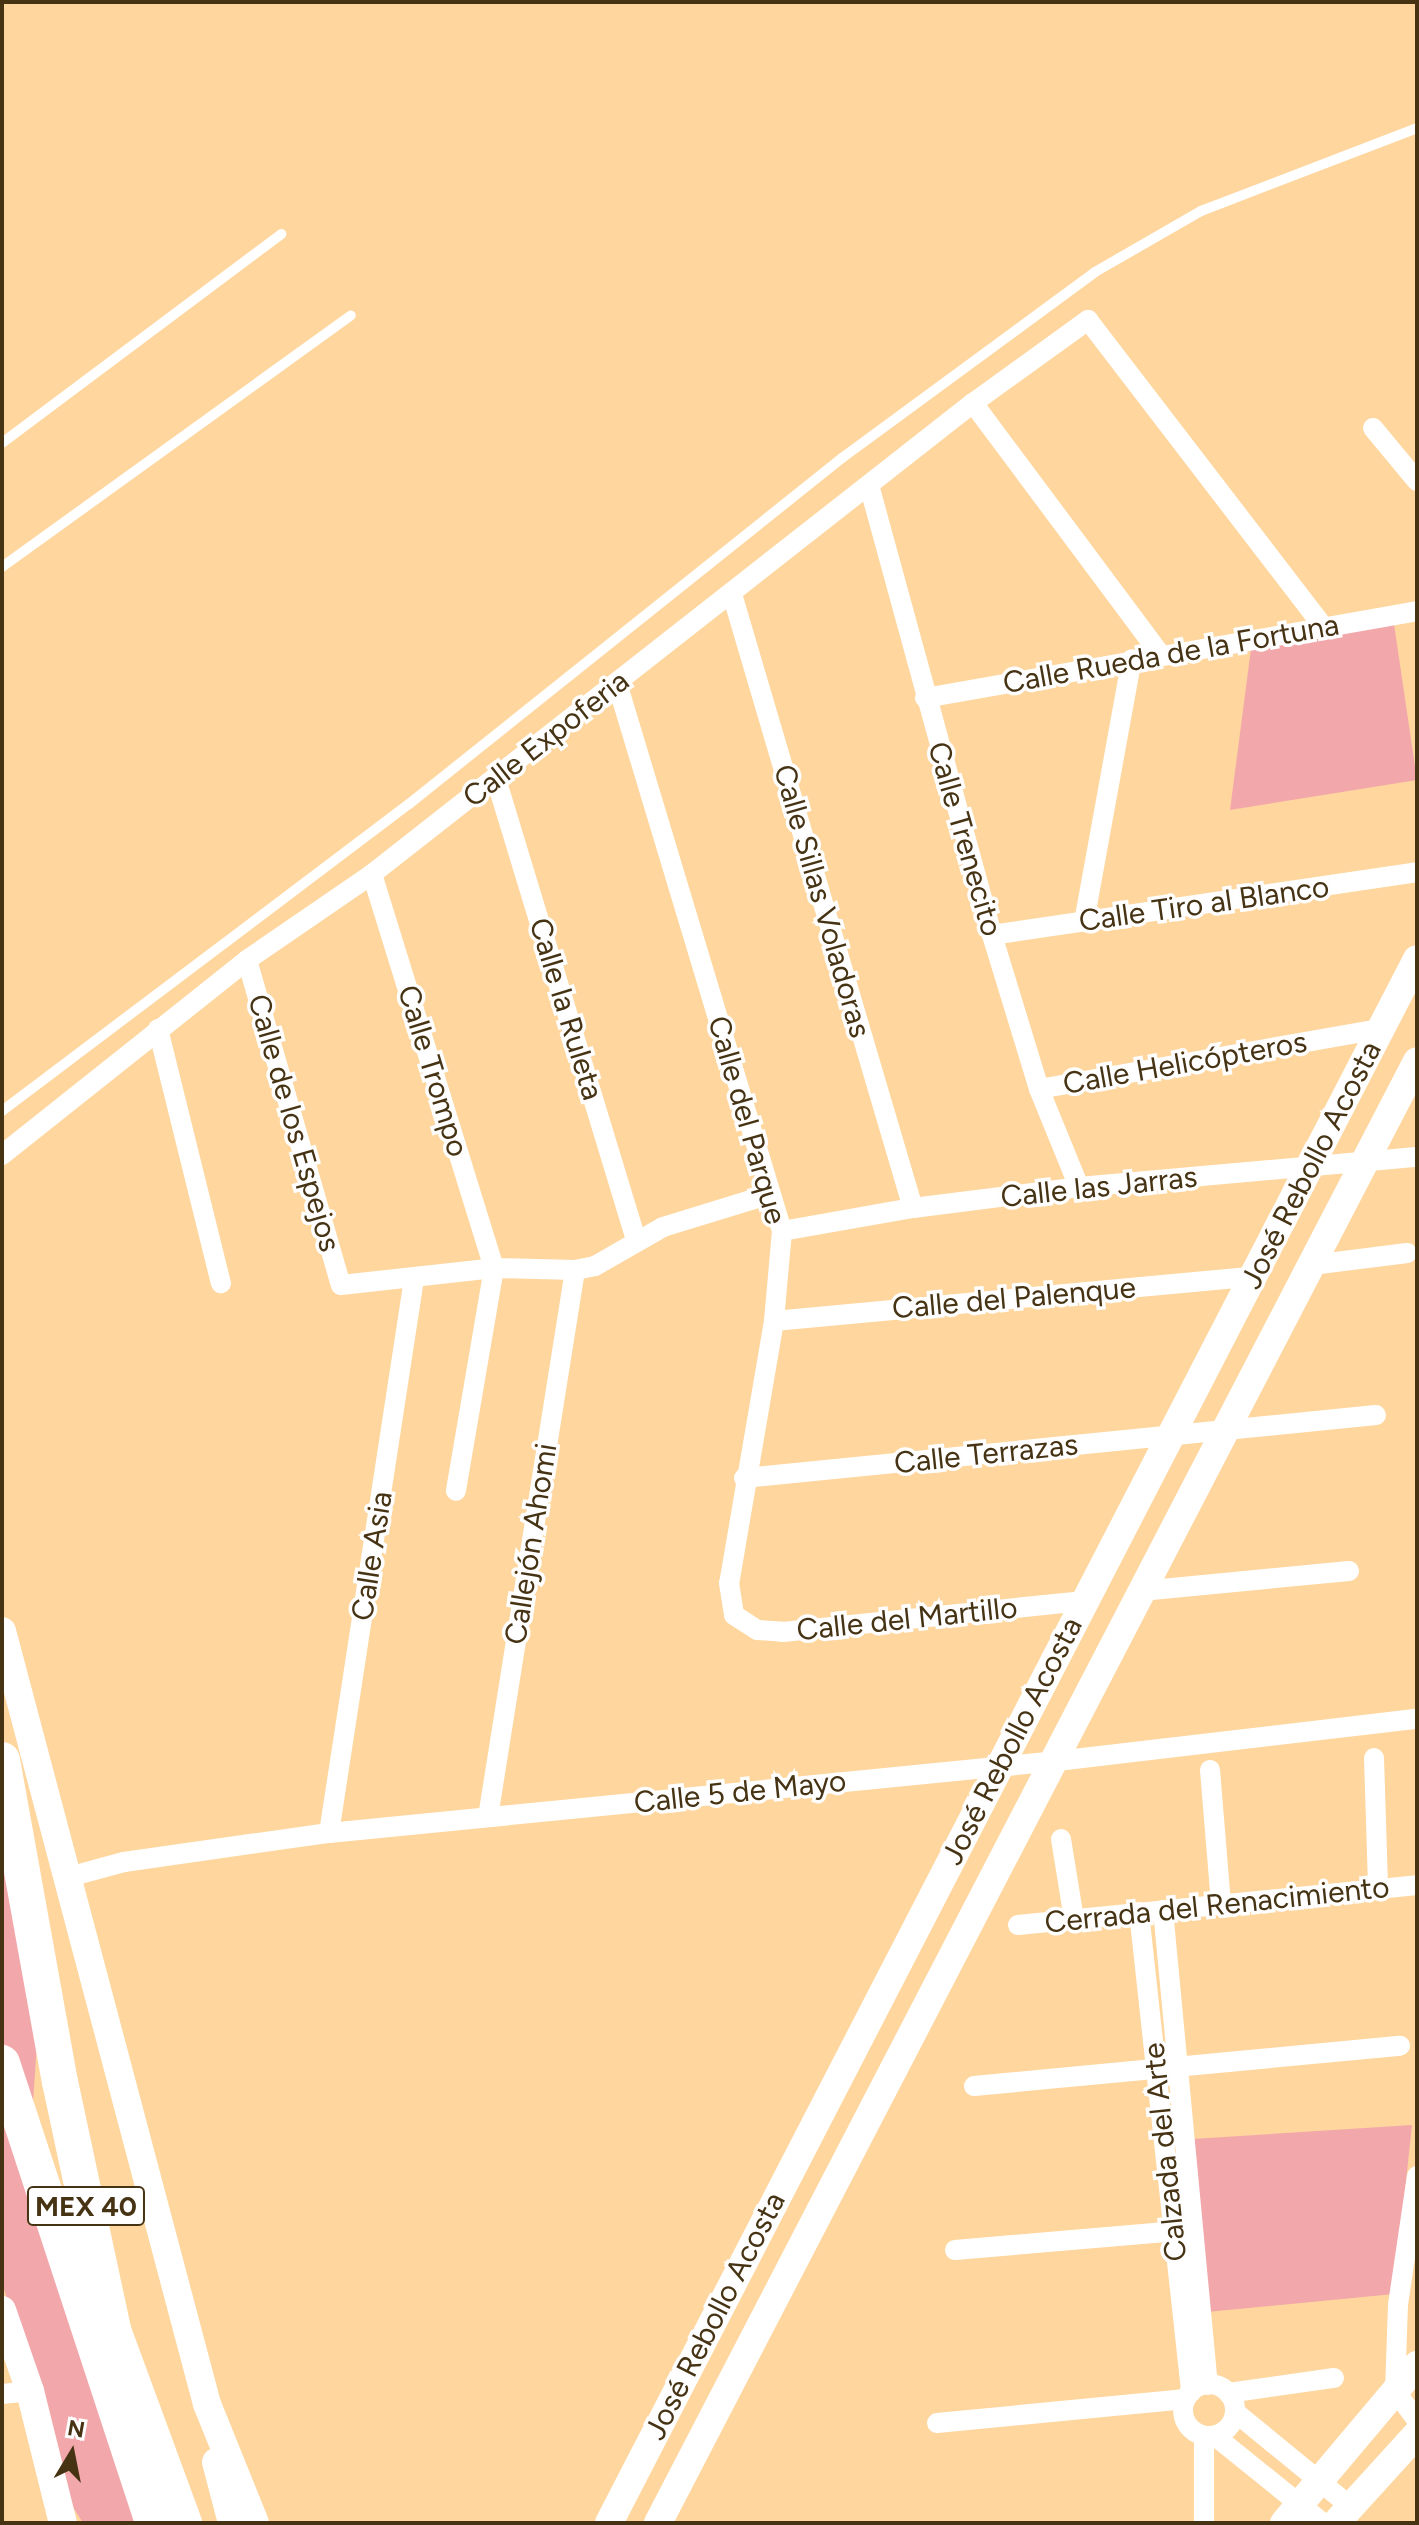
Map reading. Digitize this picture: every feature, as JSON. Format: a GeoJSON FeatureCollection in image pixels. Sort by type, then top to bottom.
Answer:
{"type":"FeatureCollection","features":[{"type":"Feature","properties":{"kind":"highway","name":"MEX 40"},"geometry":{"type":"LineString","coordinates":[[2,1760],[101,2333],[153,2523]]}},
{"type":"Feature","properties":{"kind":"highway","name":"MEX 40"},"geometry":{"type":"LineString","coordinates":[[2,2063],[101,2333],[184,2523]]}},
{"type":"Feature","properties":{"kind":"main road","name":"José Rebollo Acosta"},"geometry":{"type":"LineString","coordinates":[[615,2521],[806,2141],[1417,959]]}},
{"type":"Feature","properties":{"kind":"main road","name":"José Rebollo Acosta"},"geometry":{"type":"LineString","coordinates":[[658,2523],[1057,1761],[1141,1591],[1417,1061]]}},
{"type":"Feature","properties":{"kind":"main road"},"geometry":{"type":"LineString","coordinates":[[2,1631],[65,1878],[207,2404],[232,2523]]}},
{"type":"Feature","properties":{"kind":"main road"},"geometry":{"type":"LineString","coordinates":[[806,2141],[848,2162]]}},
{"type":"Feature","properties":{"kind":"main road"},"geometry":{"type":"LineString","coordinates":[[2,2310],[16,2392],[54,2490],[63,2523]]}},
{"type":"Feature","properties":{"kind":"main road"},"geometry":{"type":"LineString","coordinates":[[1292,2515],[1417,2365]]}},
{"type":"Feature","properties":{"kind":"main road"},"geometry":{"type":"LineString","coordinates":[[207,2404],[255,2523]]}},
{"type":"Feature","properties":{"kind":"main road"},"geometry":{"type":"LineString","coordinates":[[1343,2515],[1417,2434]]}},
{"type":"Feature","properties":{"kind":"main road"},"geometry":{"type":"LineString","coordinates":[[54,2490],[76,2523]]}},
{"type":"Feature","properties":{"kind":"street","name":"Calle Expoferia"},"geometry":{"type":"LineString","coordinates":[[2,1155],[247,960],[372,874],[973,403],[1088,320],[1324,628]]}},
{"type":"Feature","properties":{"kind":"street"},"geometry":{"type":"LineString","coordinates":[[973,403],[1160,654]]}},
{"type":"Feature","properties":{"kind":"street"},"geometry":{"type":"LineString","coordinates":[[1373,428],[1417,481]]}},
{"type":"Feature","properties":{"kind":"street","name":"Calle Trenecito"},"geometry":{"type":"LineString","coordinates":[[869,485],[992,935],[1039,1089],[1079,1187]]}},
{"type":"Feature","properties":{"kind":"street","name":"Calle Sillas Voladoras"},"geometry":{"type":"LineString","coordinates":[[732,594],[913,1208]]}},
{"type":"Feature","properties":{"kind":"street","name":"Calle Rueda de la Fortuna"},"geometry":{"type":"LineString","coordinates":[[925,698],[1160,654],[1417,611]]}},
{"type":"Feature","properties":{"kind":"street"},"geometry":{"type":"LineString","coordinates":[[1084,922],[1132,659]]}},
{"type":"Feature","properties":{"kind":"street","name":"Calle del Parque"},"geometry":{"type":"LineString","coordinates":[[617,683],[782,1231],[774,1321],[744,1478],[729,1583],[734,1615]]}},
{"type":"Feature","properties":{"kind":"street","name":"Calle la Ruleta"},"geometry":{"type":"LineString","coordinates":[[496,779],[636,1239]]}},
{"type":"Feature","properties":{"kind":"street","name":"Calle Tiro al Blanco"},"geometry":{"type":"LineString","coordinates":[[992,935],[1417,872]]}},
{"type":"Feature","properties":{"kind":"street","name":"Calle Trompo"},"geometry":{"type":"LineString","coordinates":[[372,874],[494,1268]]}},
{"type":"Feature","properties":{"kind":"street","name":"Calle de los Espejos"},"geometry":{"type":"LineString","coordinates":[[247,960],[341,1285],[414,1279]]}},
{"type":"Feature","properties":{"kind":"street"},"geometry":{"type":"LineString","coordinates":[[158,1029],[221,1283]]}},
{"type":"Feature","properties":{"kind":"street","name":"Calle Helicópteros"},"geometry":{"type":"LineString","coordinates":[[1039,1089],[1379,1029]]}},
{"type":"Feature","properties":{"kind":"street","name":"Calle las Jarras"},"geometry":{"type":"LineString","coordinates":[[782,1231],[913,1208],[1079,1187],[1417,1157]]}},
{"type":"Feature","properties":{"kind":"street"},"geometry":{"type":"LineString","coordinates":[[414,1279],[494,1268],[575,1270],[595,1266],[636,1239],[770,1194]]}},
{"type":"Feature","properties":{"kind":"street"},"geometry":{"type":"LineString","coordinates":[[1312,1265],[1407,1253]]}},
{"type":"Feature","properties":{"kind":"street"},"geometry":{"type":"LineString","coordinates":[[456,1491],[494,1268]]}},
{"type":"Feature","properties":{"kind":"street","name":"Callejón Ahomi"},"geometry":{"type":"LineString","coordinates":[[488,1817],[575,1270]]}},
{"type":"Feature","properties":{"kind":"street","name":"Calle del Palenque"},"geometry":{"type":"LineString","coordinates":[[774,1321],[1255,1276]]}},
{"type":"Feature","properties":{"kind":"street","name":"Calle Asia"},"geometry":{"type":"LineString","coordinates":[[329,1833],[414,1279]]}},
{"type":"Feature","properties":{"kind":"street","name":"Calle Terrazas"},"geometry":{"type":"LineString","coordinates":[[744,1478],[1376,1415]]}},
{"type":"Feature","properties":{"kind":"street"},"geometry":{"type":"LineString","coordinates":[[1141,1591],[1349,1571]]}},
{"type":"Feature","properties":{"kind":"street","name":"Calle del Martillo"},"geometry":{"type":"LineString","coordinates":[[734,1615],[757,1630],[783,1632],[1084,1601]]}},
{"type":"Feature","properties":{"kind":"street","name":"Calle 5 de Mayo"},"geometry":{"type":"LineString","coordinates":[[65,1878],[124,1862],[329,1833],[1057,1761],[1417,1719]]}},
{"type":"Feature","properties":{"kind":"street"},"geometry":{"type":"LineString","coordinates":[[1374,1758],[1378,1888]]}},
{"type":"Feature","properties":{"kind":"street"},"geometry":{"type":"LineString","coordinates":[[1210,1770],[1221,1904]]}},
{"type":"Feature","properties":{"kind":"street"},"geometry":{"type":"LineString","coordinates":[[1061,1839],[1074,1919]]}},
{"type":"Feature","properties":{"kind":"street","name":"Cerrada del Renacimiento"},"geometry":{"type":"LineString","coordinates":[[1018,1925],[1417,1885]]}},
{"type":"Feature","properties":{"kind":"street","name":"Calzada del Arte"},"geometry":{"type":"LineString","coordinates":[[1163,1910],[1178,2066],[1184,2230],[1195,2392],[1186,2422],[1209,2436]]}},
{"type":"Feature","properties":{"kind":"street","name":"Calzada del Arte"},"geometry":{"type":"LineString","coordinates":[[1139,1912],[1156,2068],[1184,2230]]}},
{"type":"Feature","properties":{"kind":"street"},"geometry":{"type":"LineString","coordinates":[[974,2086],[1400,2046]]}},
{"type":"Feature","properties":{"kind":"street"},"geometry":{"type":"LineString","coordinates":[[1417,2176],[1398,2305],[1395,2391],[1417,2420]]}},
{"type":"Feature","properties":{"kind":"street"},"geometry":{"type":"LineString","coordinates":[[955,2250],[1184,2230]]}},
{"type":"Feature","properties":{"kind":"street"},"geometry":{"type":"LineString","coordinates":[[937,2423],[1195,2392],[1232,2402],[1334,2378]]}},
{"type":"Feature","properties":{"kind":"street"},"geometry":{"type":"LineString","coordinates":[[1209,2436],[1232,2423],[1232,2402]]}},
{"type":"Feature","properties":{"kind":"street"},"geometry":{"type":"LineString","coordinates":[[1232,2402],[1320,2482],[1343,2515]]}},
{"type":"Feature","properties":{"kind":"street"},"geometry":{"type":"LineString","coordinates":[[1209,2436],[1245,2462],[1292,2515],[1323,2523]]}},
{"type":"Feature","properties":{"kind":"street"},"geometry":{"type":"LineString","coordinates":[[1204,2523],[1209,2436]]}},
{"type":"Feature","properties":{"kind":"street"},"geometry":{"type":"LineString","coordinates":[[1245,2462],[1267,2437]]}},
{"type":"Feature","properties":{"kind":"lane"},"geometry":{"type":"LineString","coordinates":[[2,1111],[409,804],[842,458],[1095,272],[1201,211],[1417,128]]}},
{"type":"Feature","properties":{"kind":"lane"},"geometry":{"type":"LineString","coordinates":[[2,443],[281,234]]}},
{"type":"Feature","properties":{"kind":"lane"},"geometry":{"type":"LineString","coordinates":[[2,567],[351,315]]}},
{"type":"Feature","properties":{"kind":"shaded area"},"geometry":{"type":"Polygon","coordinates":[[[1393,617],[1417,780],[1230,810],[1252,641],[1393,617]]]}},
{"type":"Feature","properties":{"kind":"shaded area"},"geometry":{"type":"Polygon","coordinates":[[[2,1811],[38,2029],[32,2117],[2,2038],[2,1811]]]}},
{"type":"Feature","properties":{"kind":"shaded area"},"geometry":{"type":"Polygon","coordinates":[[[2,2120],[148,2523],[83,2523],[61,2488],[2,2282],[2,2120]]]}},
{"type":"Feature","properties":{"kind":"shaded area"},"geometry":{"type":"Polygon","coordinates":[[[1412,2125],[1394,2294],[1207,2312],[1192,2139],[1412,2125]]]}}]}
